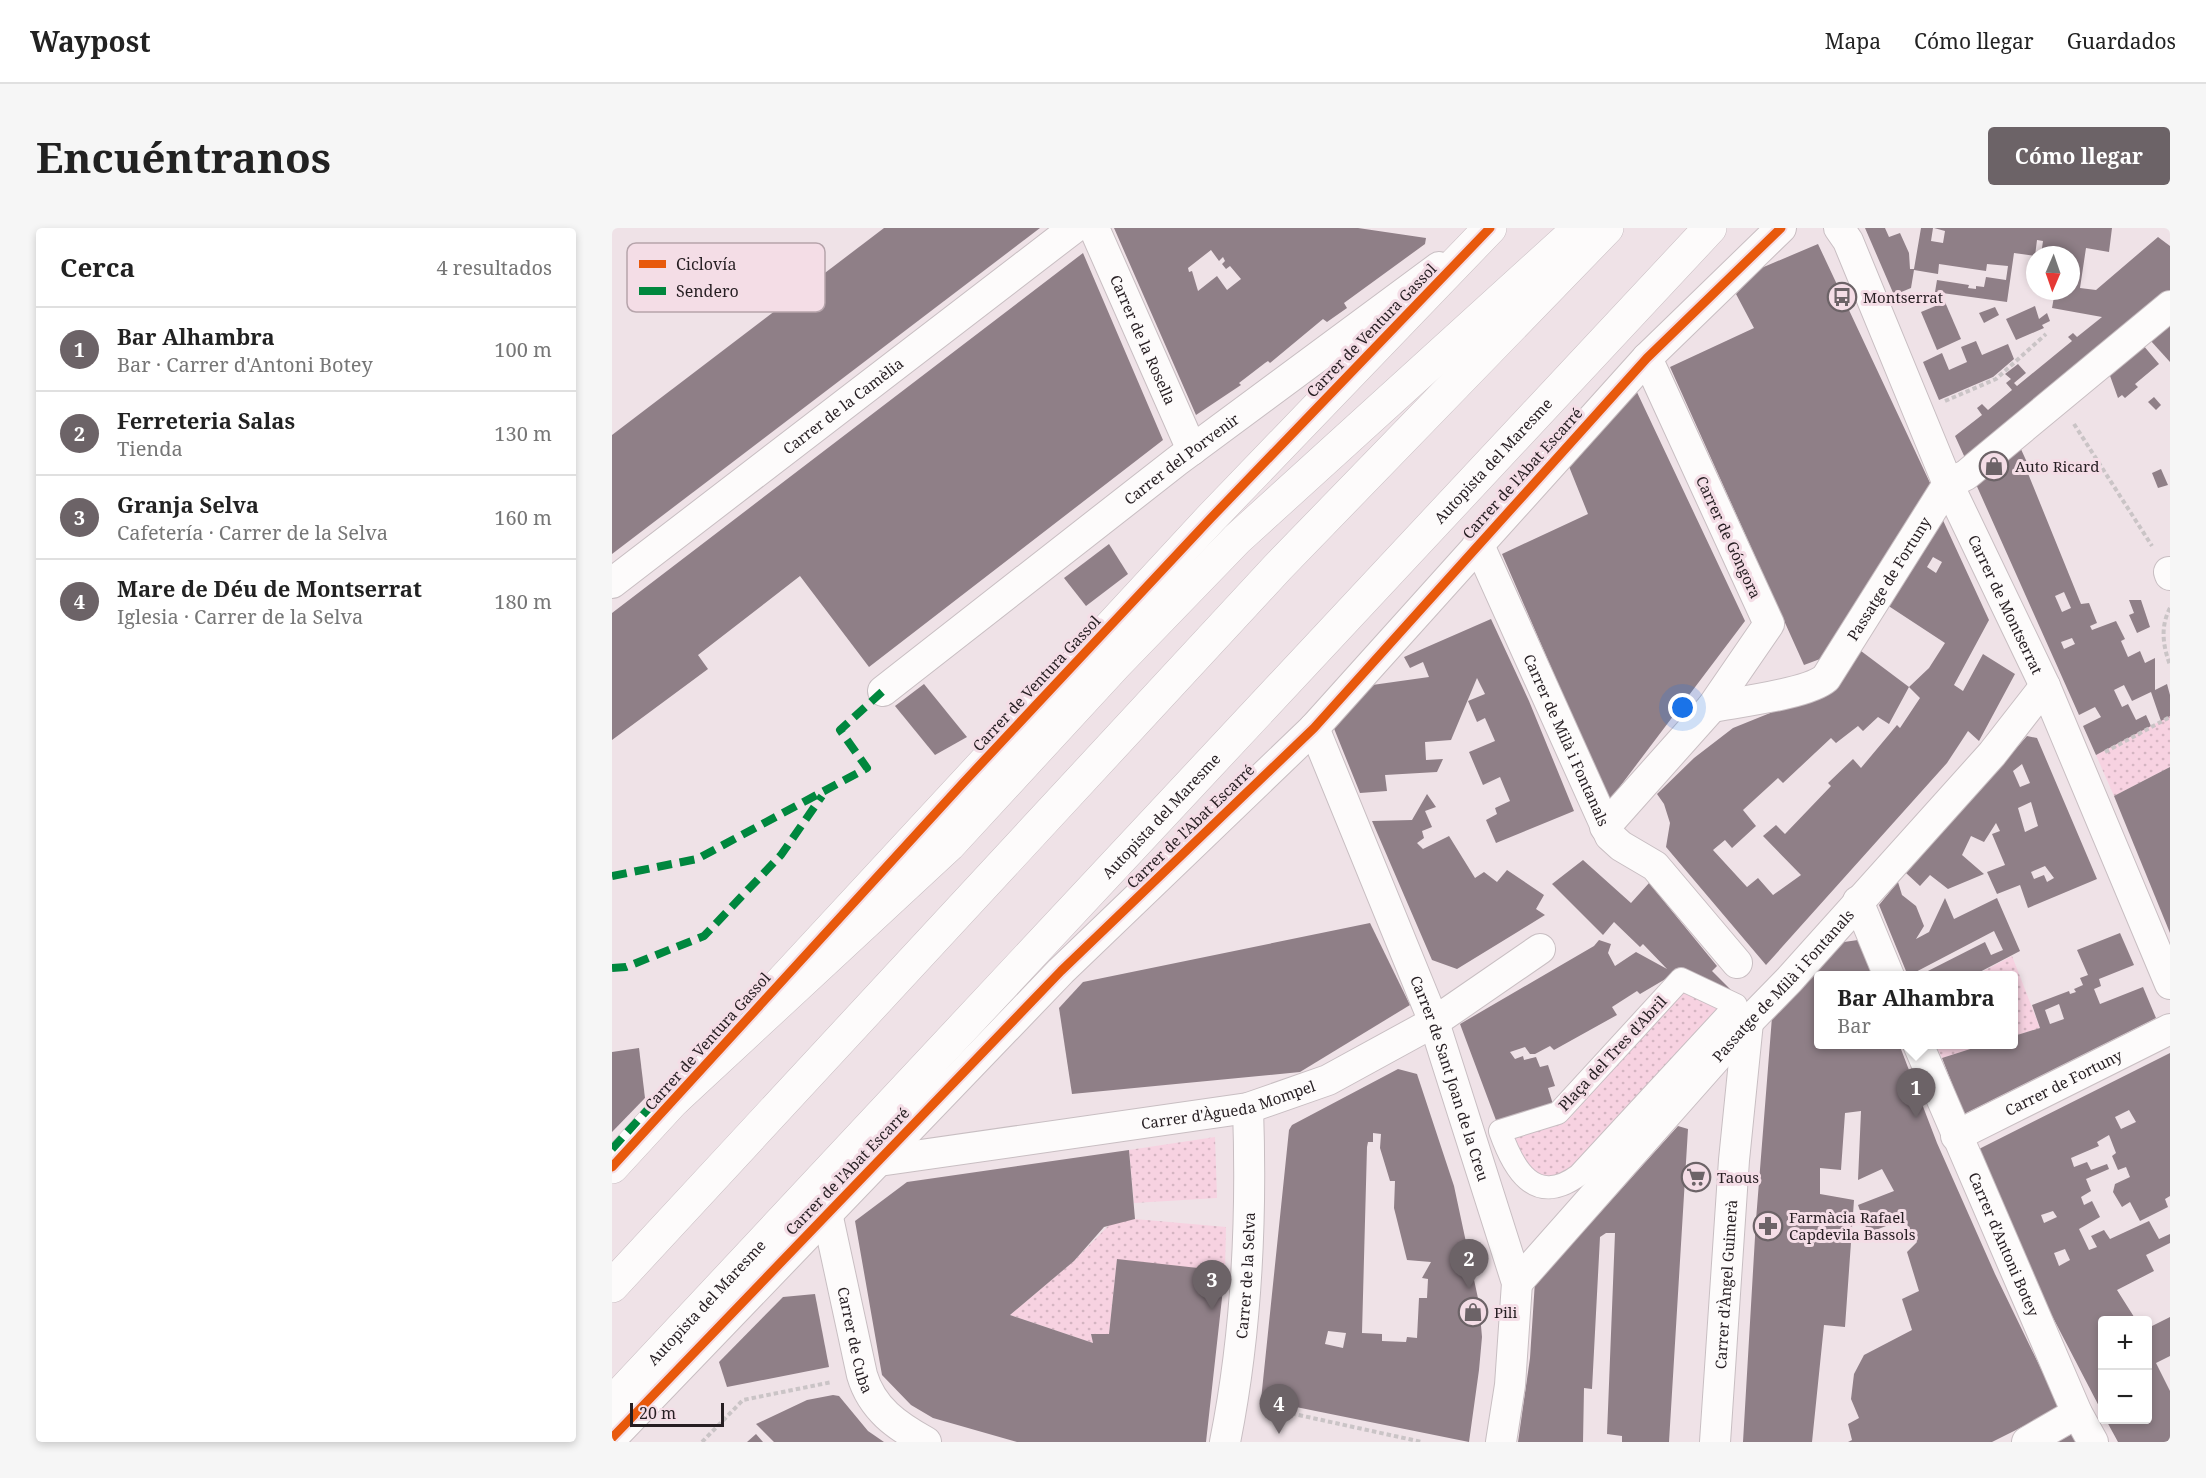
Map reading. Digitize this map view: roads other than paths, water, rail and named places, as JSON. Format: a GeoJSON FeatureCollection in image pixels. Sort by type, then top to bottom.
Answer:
{"type":"FeatureCollection","features":[{"type":"Feature","properties":{"kind":"main road"},"geometry":{"type":"LineString","coordinates":[[663,1103],[949,845],[1114,665],[1237,539],[1579,228]]}},
{"type":"Feature","properties":{"kind":"main road"},"geometry":{"type":"LineString","coordinates":[[612,1286],[1278,567],[1607,228]]}},
{"type":"Feature","properties":{"kind":"main road","name":"Autopista del Maresme"},"geometry":{"type":"LineString","coordinates":[[612,1403],[1710,228]]}},
{"type":"Feature","properties":{"kind":"main road","name":"Carrer de Ventura Gassol"},"geometry":{"type":"LineString","coordinates":[[612,1167],[663,1103],[1211,518],[1487,231]]}},
{"type":"Feature","properties":{"kind":"street","name":"Carrer de la Camèlia"},"geometry":{"type":"LineString","coordinates":[[612,583],[1074,228]]}},
{"type":"Feature","properties":{"kind":"street","name":"Carrer de la Rosella"},"geometry":{"type":"LineString","coordinates":[[1094,228],[1192,450]]}},
{"type":"Feature","properties":{"kind":"street","name":"Carrer de l'Abat Escarré"},"geometry":{"type":"LineString","coordinates":[[612,1438],[1061,970],[1314,728],[1478,543],[1647,358],[1781,228]]}},
{"type":"Feature","properties":{"kind":"street","name":"Carrer de Montserrat"},"geometry":{"type":"LineString","coordinates":[[1839,228],[1848,242],[1948,484],[2045,686],[2170,984]]}},
{"type":"Feature","properties":{"kind":"street","name":"Carrer del Porvenir"},"geometry":{"type":"LineString","coordinates":[[883,691],[1192,450],[1487,231]]}},
{"type":"Feature","properties":{"kind":"street","name":"Passatge de Fortuny"},"geometry":{"type":"LineString","coordinates":[[1712,708],[1789,692],[1818,684],[1826,678],[1948,484],[1966,475],[2170,306]]}},
{"type":"Feature","properties":{"kind":"street","name":"Carrer de Góngora"},"geometry":{"type":"LineString","coordinates":[[1647,358],[1769,624],[1712,708]]}},
{"type":"Feature","properties":{"kind":"street","name":"Carrer de Milà i Fontanals"},"geometry":{"type":"LineString","coordinates":[[1478,543],[1605,827],[1621,846],[1656,866],[1737,963]]}},
{"type":"Feature","properties":{"kind":"street","name":"Passatge de Milà i Fontanals"},"geometry":{"type":"LineString","coordinates":[[1518,1283],[1742,1013],[1789,980],[1992,754],[2045,686]]}},
{"type":"Feature","properties":{"kind":"street"},"geometry":{"type":"LineString","coordinates":[[1605,827],[1712,708]]}},
{"type":"Feature","properties":{"kind":"street","name":"Carrer de Sant Joan de la Creu"},"geometry":{"type":"LineString","coordinates":[[1314,728],[1434,1022],[1518,1283],[1510,1385],[1501,1442]]}},
{"type":"Feature","properties":{"kind":"street"},"geometry":{"type":"LineString","coordinates":[[1858,901],[1887,971]]}},
{"type":"Feature","properties":{"kind":"street","name":"Carrer d'Àgueda Mompel"},"geometry":{"type":"LineString","coordinates":[[879,1161],[1248,1108],[1328,1080],[1434,1022],[1540,949]]}},
{"type":"Feature","properties":{"kind":"street","name":"Plaça del Tres d'Abril"},"geometry":{"type":"LineString","coordinates":[[1681,979],[1742,1013],[1579,1175],[1565,1184],[1553,1186],[1537,1185],[1520,1176],[1500,1131],[1558,1113],[1681,979]]}},
{"type":"Feature","properties":{"kind":"street","name":"Carrer d'Àngel Guimerà"},"geometry":{"type":"LineString","coordinates":[[1715,1442],[1742,1013]]}},
{"type":"Feature","properties":{"kind":"street","name":"Carrer de Fortuny"},"geometry":{"type":"LineString","coordinates":[[1956,1136],[2170,1029]]}},
{"type":"Feature","properties":{"kind":"street","name":"Carrer d'Antoni Botey"},"geometry":{"type":"LineString","coordinates":[[1920,1049],[1956,1136],[2092,1442]]}},
{"type":"Feature","properties":{"kind":"street"},"geometry":{"type":"LineString","coordinates":[[612,1149],[663,1103]]}},
{"type":"Feature","properties":{"kind":"street","name":"Carrer de la Selva"},"geometry":{"type":"LineString","coordinates":[[1225,1442],[1233,1401],[1243,1317],[1251,1197],[1248,1108]]}},
{"type":"Feature","properties":{"kind":"street","name":"Carrer de Cuba"},"geometry":{"type":"LineString","coordinates":[[827,1213],[862,1375],[870,1396],[880,1410],[926,1442]]}},
{"type":"Feature","properties":{"kind":"street"},"geometry":{"type":"LineString","coordinates":[[2027,1442],[2078,1413]]}},
{"type":"Feature","properties":{"kind":"place","name":"Montserrat"},"geometry":{"type":"Point","coordinates":[1842,297]}},
{"type":"Feature","properties":{"kind":"place","name":"Auto Ricard"},"geometry":{"type":"Point","coordinates":[1994,466]}},
{"type":"Feature","properties":{"kind":"place","name":"Bar Alhambra"},"geometry":{"type":"Point","coordinates":[1916,1118]}},
{"type":"Feature","properties":{"kind":"place","name":"Taous"},"geometry":{"type":"Point","coordinates":[1696,1177]}},
{"type":"Feature","properties":{"kind":"place","name":"Farmàcia Rafael Capdevila Bassols"},"geometry":{"type":"Point","coordinates":[1768,1226]}},
{"type":"Feature","properties":{"kind":"place","name":"Ferreteria Salas"},"geometry":{"type":"Point","coordinates":[1469,1289]}},
{"type":"Feature","properties":{"kind":"place","name":"Granja Selva"},"geometry":{"type":"Point","coordinates":[1212,1310]}},
{"type":"Feature","properties":{"kind":"place","name":"Pili"},"geometry":{"type":"Point","coordinates":[1473,1312]}},
{"type":"Feature","properties":{"kind":"place","name":"Mare de Déu de Montserrat"},"geometry":{"type":"Point","coordinates":[1279,1434]}}]}
